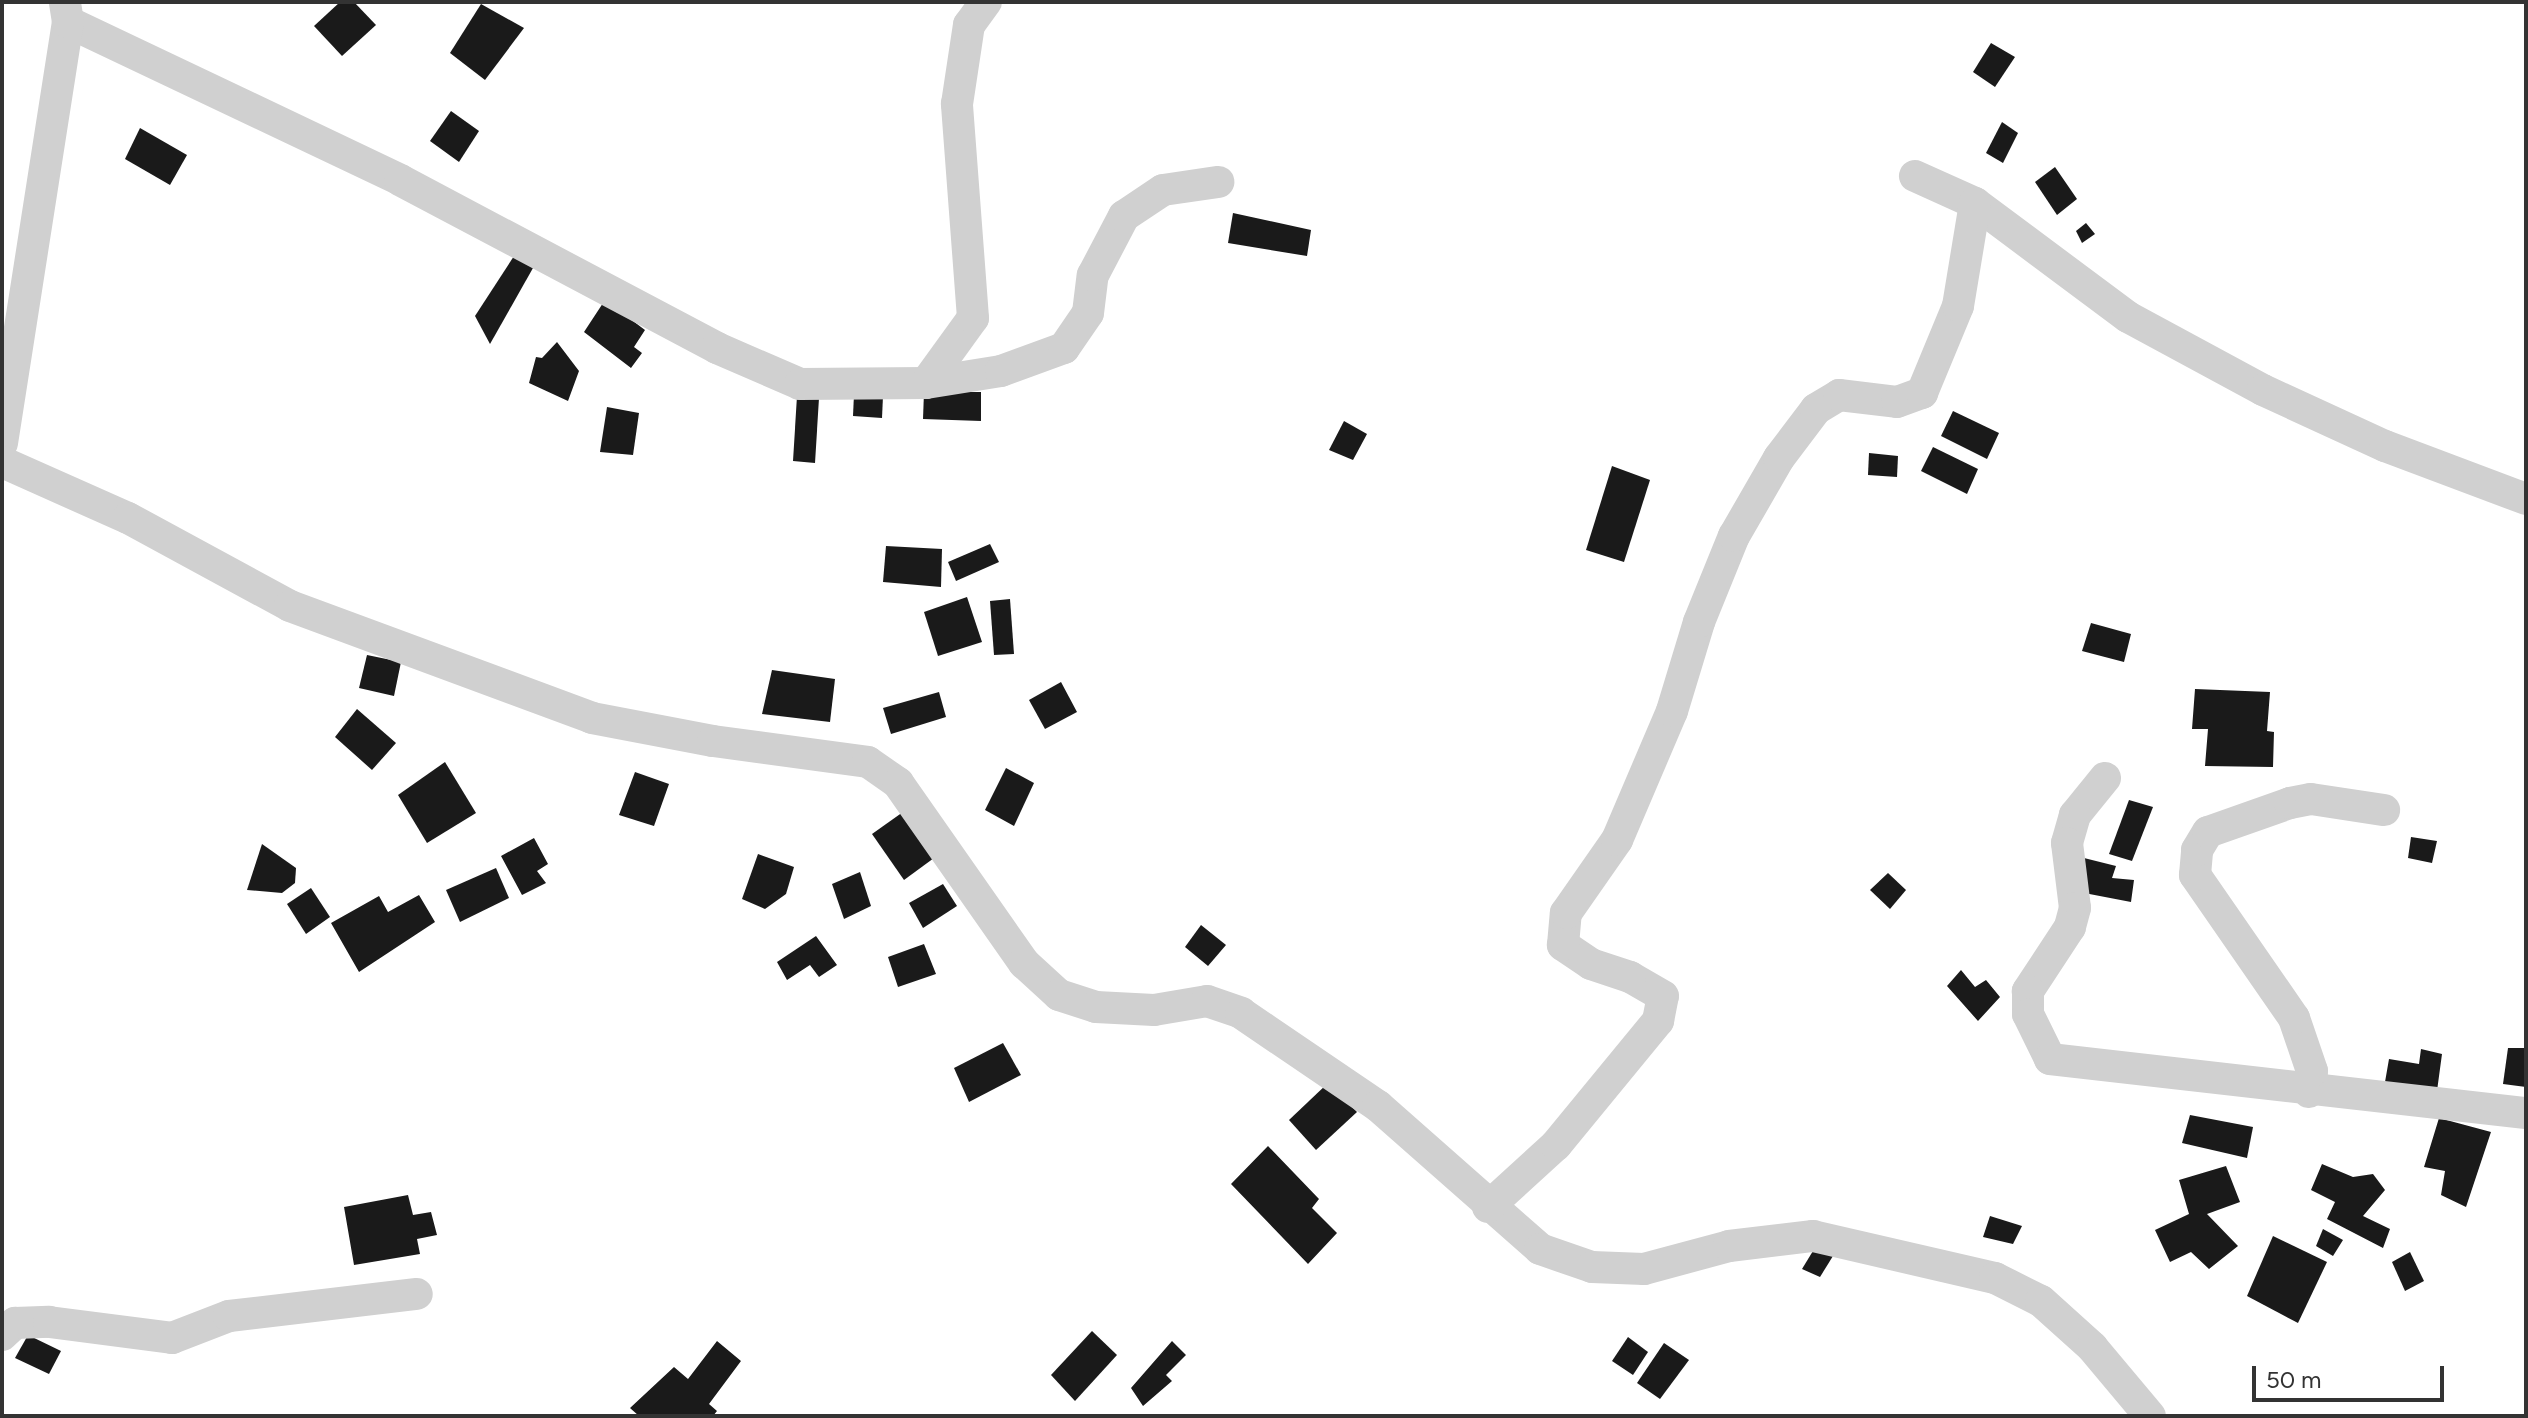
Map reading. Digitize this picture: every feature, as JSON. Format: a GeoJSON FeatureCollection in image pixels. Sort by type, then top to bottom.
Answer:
{"type":"FeatureCollection","features":[{"type":"Feature","properties":{"kind":"street"},"geometry":{"type":"LineString","coordinates":[[926,383],[973,318],[957,104],[969,25],[986,2]]}},
{"type":"Feature","properties":{"kind":"street"},"geometry":{"type":"LineString","coordinates":[[2,443],[67,12],[400,180],[560,269],[800,384],[926,383],[1001,371],[1064,348],[1088,313],[1093,275],[1124,216],[1163,190],[1218,182]]}},
{"type":"Feature","properties":{"kind":"street"},"geometry":{"type":"LineString","coordinates":[[1915,176],[1975,203],[2128,317],[2263,390],[2385,446],[2526,499]]}},
{"type":"Feature","properties":{"kind":"street"},"geometry":{"type":"LineString","coordinates":[[1488,1207],[1556,1145],[1658,1021],[1663,996],[1563,945],[1566,913],[1617,840],[1672,711],[1699,622],[1734,536],[1779,458],[1816,409],[1839,395],[1897,402],[1922,393],[1958,306],[1975,203]]}},
{"type":"Feature","properties":{"kind":"street"},"geometry":{"type":"LineString","coordinates":[[2,462],[128,518],[290,606],[592,718],[713,741],[868,762],[898,783],[1024,963],[1059,995],[1096,1007],[1154,1010],[1207,1001],[1241,1013],[1378,1106],[1488,1207],[1540,1249],[1592,1267],[1644,1269],[1729,1246],[1813,1236],[1995,1278],[2041,1301],[2092,1347],[2150,1416]]}},
{"type":"Feature","properties":{"kind":"street"},"geometry":{"type":"LineString","coordinates":[[2105,778],[2075,815],[2067,843],[2075,908],[2070,927],[2028,991],[2028,1014],[2037,1040],[2050,1059],[2309,1092],[2526,1113]]}},
{"type":"Feature","properties":{"kind":"street"},"geometry":{"type":"LineString","coordinates":[[2309,1092],[2312,1071],[2294,1018],[2195,875],[2197,850],[2208,832],[2290,803],[2311,799],[2384,810]]}},
{"type":"Feature","properties":{"kind":"street"},"geometry":{"type":"LineString","coordinates":[[2,1335],[15,1323],[49,1322],[172,1338],[229,1316],[417,1294]]}},
{"type":"Feature","properties":{"kind":"building"},"geometry":{"type":"Polygon","coordinates":[[[340,2],[354,2],[376,25],[342,56],[314,26],[340,2]]]}},
{"type":"Feature","properties":{"kind":"building"},"geometry":{"type":"Polygon","coordinates":[[[481,4],[524,28],[485,80],[450,53],[481,4]]]}},
{"type":"Feature","properties":{"kind":"building"},"geometry":{"type":"Polygon","coordinates":[[[1991,43],[2015,57],[1995,87],[1973,72],[1991,43]]]}},
{"type":"Feature","properties":{"kind":"building"},"geometry":{"type":"Polygon","coordinates":[[[451,111],[479,131],[459,162],[430,141],[451,111]]]}},
{"type":"Feature","properties":{"kind":"building"},"geometry":{"type":"Polygon","coordinates":[[[2002,122],[2018,133],[2003,163],[1986,153],[2002,122]]]}},
{"type":"Feature","properties":{"kind":"building"},"geometry":{"type":"Polygon","coordinates":[[[140,128],[187,155],[170,185],[125,159],[140,128]]]}},
{"type":"Feature","properties":{"kind":"building"},"geometry":{"type":"Polygon","coordinates":[[[2055,167],[2077,199],[2057,215],[2035,182],[2055,167]]]}},
{"type":"Feature","properties":{"kind":"building"},"geometry":{"type":"Polygon","coordinates":[[[1233,213],[1311,230],[1307,256],[1228,243],[1233,213]]]}},
{"type":"Feature","properties":{"kind":"building"},"geometry":{"type":"Polygon","coordinates":[[[2086,223],[2095,234],[2082,243],[2076,231],[2086,223]]]}},
{"type":"Feature","properties":{"kind":"building"},"geometry":{"type":"Polygon","coordinates":[[[514,256],[533,268],[490,344],[475,316],[514,256]]]}},
{"type":"Feature","properties":{"kind":"building"},"geometry":{"type":"Polygon","coordinates":[[[605,300],[645,330],[634,347],[642,353],[631,368],[584,332],[605,300]]]}},
{"type":"Feature","properties":{"kind":"building"},"geometry":{"type":"Polygon","coordinates":[[[557,342],[579,371],[568,401],[529,383],[536,357],[542,358],[557,342]]]}},
{"type":"Feature","properties":{"kind":"building"},"geometry":{"type":"Polygon","coordinates":[[[924,392],[981,392],[981,421],[923,419],[924,392]]]}},
{"type":"Feature","properties":{"kind":"building"},"geometry":{"type":"Polygon","coordinates":[[[854,394],[883,396],[882,418],[853,416],[854,394]]]}},
{"type":"Feature","properties":{"kind":"building"},"geometry":{"type":"Polygon","coordinates":[[[797,396],[819,398],[815,463],[793,461],[797,396]]]}},
{"type":"Feature","properties":{"kind":"building"},"geometry":{"type":"Polygon","coordinates":[[[607,407],[639,413],[633,455],[600,452],[607,407]]]}},
{"type":"Feature","properties":{"kind":"building"},"geometry":{"type":"Polygon","coordinates":[[[1953,411],[1999,433],[1987,459],[1941,436],[1953,411]]]}},
{"type":"Feature","properties":{"kind":"building"},"geometry":{"type":"Polygon","coordinates":[[[1344,421],[1367,434],[1353,460],[1329,450],[1344,421]]]}},
{"type":"Feature","properties":{"kind":"building"},"geometry":{"type":"Polygon","coordinates":[[[1933,447],[1978,469],[1967,494],[1921,471],[1933,447]]]}},
{"type":"Feature","properties":{"kind":"building"},"geometry":{"type":"Polygon","coordinates":[[[1869,453],[1898,456],[1897,477],[1868,475],[1869,453]]]}},
{"type":"Feature","properties":{"kind":"building"},"geometry":{"type":"Polygon","coordinates":[[[1612,466],[1650,480],[1624,562],[1586,550],[1612,466]]]}},
{"type":"Feature","properties":{"kind":"building"},"geometry":{"type":"Polygon","coordinates":[[[990,544],[999,562],[956,581],[948,562],[990,544]]]}},
{"type":"Feature","properties":{"kind":"building"},"geometry":{"type":"Polygon","coordinates":[[[886,546],[942,549],[941,587],[883,582],[886,546]]]}},
{"type":"Feature","properties":{"kind":"building"},"geometry":{"type":"Polygon","coordinates":[[[967,597],[982,642],[938,656],[924,612],[967,597]]]}},
{"type":"Feature","properties":{"kind":"building"},"geometry":{"type":"Polygon","coordinates":[[[1010,599],[1014,654],[994,655],[990,601],[1010,599]]]}},
{"type":"Feature","properties":{"kind":"building"},"geometry":{"type":"Polygon","coordinates":[[[2091,623],[2131,634],[2124,662],[2082,651],[2091,623]]]}},
{"type":"Feature","properties":{"kind":"building"},"geometry":{"type":"Polygon","coordinates":[[[367,655],[401,662],[394,696],[359,688],[367,655]]]}},
{"type":"Feature","properties":{"kind":"building"},"geometry":{"type":"Polygon","coordinates":[[[772,670],[835,679],[830,722],[762,714],[772,670]]]}},
{"type":"Feature","properties":{"kind":"building"},"geometry":{"type":"Polygon","coordinates":[[[1061,682],[1077,712],[1045,729],[1029,700],[1061,682]]]}},
{"type":"Feature","properties":{"kind":"building"},"geometry":{"type":"Polygon","coordinates":[[[2195,689],[2270,692],[2267,731],[2274,732],[2273,767],[2205,766],[2208,729],[2192,729],[2195,689]]]}},
{"type":"Feature","properties":{"kind":"building"},"geometry":{"type":"Polygon","coordinates":[[[939,692],[946,717],[891,734],[883,708],[939,692]]]}},
{"type":"Feature","properties":{"kind":"building"},"geometry":{"type":"Polygon","coordinates":[[[357,709],[396,743],[372,770],[335,737],[357,709]]]}},
{"type":"Feature","properties":{"kind":"building"},"geometry":{"type":"Polygon","coordinates":[[[445,762],[476,813],[427,843],[398,795],[445,762]]]}},
{"type":"Feature","properties":{"kind":"building"},"geometry":{"type":"Polygon","coordinates":[[[1006,768],[1034,783],[1014,826],[985,810],[1006,768]]]}},
{"type":"Feature","properties":{"kind":"building"},"geometry":{"type":"Polygon","coordinates":[[[635,772],[669,784],[654,826],[619,815],[635,772]]]}},
{"type":"Feature","properties":{"kind":"building"},"geometry":{"type":"Polygon","coordinates":[[[2129,800],[2153,807],[2132,861],[2109,854],[2129,800]]]}},
{"type":"Feature","properties":{"kind":"building"},"geometry":{"type":"Polygon","coordinates":[[[903,812],[934,858],[904,880],[872,834],[903,812]]]}},
{"type":"Feature","properties":{"kind":"building"},"geometry":{"type":"Polygon","coordinates":[[[2411,837],[2437,841],[2432,863],[2408,858],[2411,837]]]}},
{"type":"Feature","properties":{"kind":"building"},"geometry":{"type":"Polygon","coordinates":[[[534,838],[548,864],[537,871],[546,883],[522,895],[501,856],[534,838]]]}},
{"type":"Feature","properties":{"kind":"building"},"geometry":{"type":"Polygon","coordinates":[[[262,844],[296,868],[295,883],[282,893],[247,890],[262,844]]]}},
{"type":"Feature","properties":{"kind":"building"},"geometry":{"type":"Polygon","coordinates":[[[758,854],[794,867],[786,894],[765,909],[742,899],[758,854]]]}},
{"type":"Feature","properties":{"kind":"building"},"geometry":{"type":"Polygon","coordinates":[[[2084,858],[2116,866],[2112,878],[2134,880],[2131,902],[2079,892],[2084,858]]]}},
{"type":"Feature","properties":{"kind":"building"},"geometry":{"type":"Polygon","coordinates":[[[496,868],[509,898],[460,922],[446,890],[496,868]]]}},
{"type":"Feature","properties":{"kind":"building"},"geometry":{"type":"Polygon","coordinates":[[[860,872],[871,906],[844,919],[832,884],[860,872]]]}},
{"type":"Feature","properties":{"kind":"building"},"geometry":{"type":"Polygon","coordinates":[[[1888,873],[1906,890],[1890,909],[1870,890],[1888,873]]]}},
{"type":"Feature","properties":{"kind":"building"},"geometry":{"type":"Polygon","coordinates":[[[943,884],[957,906],[923,928],[909,903],[943,884]]]}},
{"type":"Feature","properties":{"kind":"building"},"geometry":{"type":"Polygon","coordinates":[[[311,888],[330,917],[306,934],[287,904],[311,888]]]}},
{"type":"Feature","properties":{"kind":"building"},"geometry":{"type":"Polygon","coordinates":[[[419,895],[435,922],[359,972],[331,923],[379,896],[388,912],[419,895]]]}},
{"type":"Feature","properties":{"kind":"building"},"geometry":{"type":"Polygon","coordinates":[[[1201,925],[1226,945],[1208,966],[1185,947],[1201,925]]]}},
{"type":"Feature","properties":{"kind":"building"},"geometry":{"type":"Polygon","coordinates":[[[816,936],[837,965],[819,977],[810,965],[787,980],[777,962],[816,936]]]}},
{"type":"Feature","properties":{"kind":"building"},"geometry":{"type":"Polygon","coordinates":[[[924,944],[936,974],[898,987],[888,957],[924,944]]]}},
{"type":"Feature","properties":{"kind":"building"},"geometry":{"type":"Polygon","coordinates":[[[1961,970],[1975,987],[1986,980],[2000,997],[1978,1021],[1947,986],[1961,970]]]}},
{"type":"Feature","properties":{"kind":"building"},"geometry":{"type":"Polygon","coordinates":[[[1003,1043],[1021,1075],[969,1102],[954,1068],[1003,1043]]]}},
{"type":"Feature","properties":{"kind":"building"},"geometry":{"type":"Polygon","coordinates":[[[2508,1048],[2526,1048],[2526,1087],[2503,1084],[2508,1048]]]}},
{"type":"Feature","properties":{"kind":"building"},"geometry":{"type":"Polygon","coordinates":[[[2421,1049],[2442,1054],[2437,1091],[2385,1082],[2389,1059],[2419,1064],[2421,1049]]]}},
{"type":"Feature","properties":{"kind":"building"},"geometry":{"type":"Polygon","coordinates":[[[1328,1083],[1357,1112],[1316,1150],[1289,1120],[1328,1083]]]}},
{"type":"Feature","properties":{"kind":"building"},"geometry":{"type":"Polygon","coordinates":[[[2190,1115],[2253,1127],[2247,1158],[2182,1143],[2190,1115]]]}},
{"type":"Feature","properties":{"kind":"building"},"geometry":{"type":"Polygon","coordinates":[[[2439,1118],[2491,1132],[2466,1207],[2441,1195],[2445,1171],[2424,1167],[2439,1118]]]}},
{"type":"Feature","properties":{"kind":"building"},"geometry":{"type":"Polygon","coordinates":[[[1268,1146],[1319,1199],[1312,1208],[1337,1233],[1308,1264],[1231,1184],[1268,1146]]]}},
{"type":"Feature","properties":{"kind":"building"},"geometry":{"type":"Polygon","coordinates":[[[2322,1164],[2353,1177],[2373,1174],[2385,1190],[2363,1216],[2390,1229],[2383,1248],[2327,1219],[2335,1202],[2311,1190],[2322,1164]]]}},
{"type":"Feature","properties":{"kind":"building"},"geometry":{"type":"Polygon","coordinates":[[[2226,1166],[2240,1202],[2207,1214],[2238,1246],[2209,1269],[2191,1252],[2170,1262],[2155,1230],[2189,1214],[2179,1180],[2226,1166]]]}},
{"type":"Feature","properties":{"kind":"building"},"geometry":{"type":"Polygon","coordinates":[[[408,1195],[413,1215],[431,1212],[437,1235],[417,1239],[420,1254],[354,1265],[344,1207],[408,1195]]]}},
{"type":"Feature","properties":{"kind":"building"},"geometry":{"type":"Polygon","coordinates":[[[1990,1216],[2022,1226],[2013,1244],[1983,1237],[1990,1216]]]}},
{"type":"Feature","properties":{"kind":"building"},"geometry":{"type":"Polygon","coordinates":[[[2323,1229],[2343,1240],[2333,1256],[2316,1246],[2323,1229]]]}},
{"type":"Feature","properties":{"kind":"building"},"geometry":{"type":"Polygon","coordinates":[[[2273,1236],[2327,1262],[2298,1323],[2247,1296],[2273,1236]]]}},
{"type":"Feature","properties":{"kind":"building"},"geometry":{"type":"Polygon","coordinates":[[[1816,1246],[1833,1256],[1820,1277],[1802,1269],[1816,1246]]]}},
{"type":"Feature","properties":{"kind":"building"},"geometry":{"type":"Polygon","coordinates":[[[2410,1252],[2424,1281],[2405,1291],[2392,1262],[2410,1252]]]}},
{"type":"Feature","properties":{"kind":"building"},"geometry":{"type":"Polygon","coordinates":[[[1092,1331],[1117,1355],[1075,1401],[1051,1375],[1092,1331]]]}},
{"type":"Feature","properties":{"kind":"building"},"geometry":{"type":"Polygon","coordinates":[[[28,1335],[61,1351],[49,1374],[15,1358],[28,1335]]]}},
{"type":"Feature","properties":{"kind":"building"},"geometry":{"type":"Polygon","coordinates":[[[1628,1337],[1648,1352],[1633,1375],[1612,1361],[1628,1337]]]}},
{"type":"Feature","properties":{"kind":"building"},"geometry":{"type":"Polygon","coordinates":[[[717,1341],[741,1361],[709,1404],[717,1411],[713,1416],[639,1416],[630,1408],[674,1367],[688,1379],[717,1341]]]}},
{"type":"Feature","properties":{"kind":"building"},"geometry":{"type":"Polygon","coordinates":[[[1172,1341],[1186,1355],[1166,1375],[1172,1381],[1143,1406],[1131,1388],[1172,1341]]]}},
{"type":"Feature","properties":{"kind":"building"},"geometry":{"type":"Polygon","coordinates":[[[1664,1343],[1689,1360],[1660,1399],[1637,1383],[1664,1343]]]}}]}
